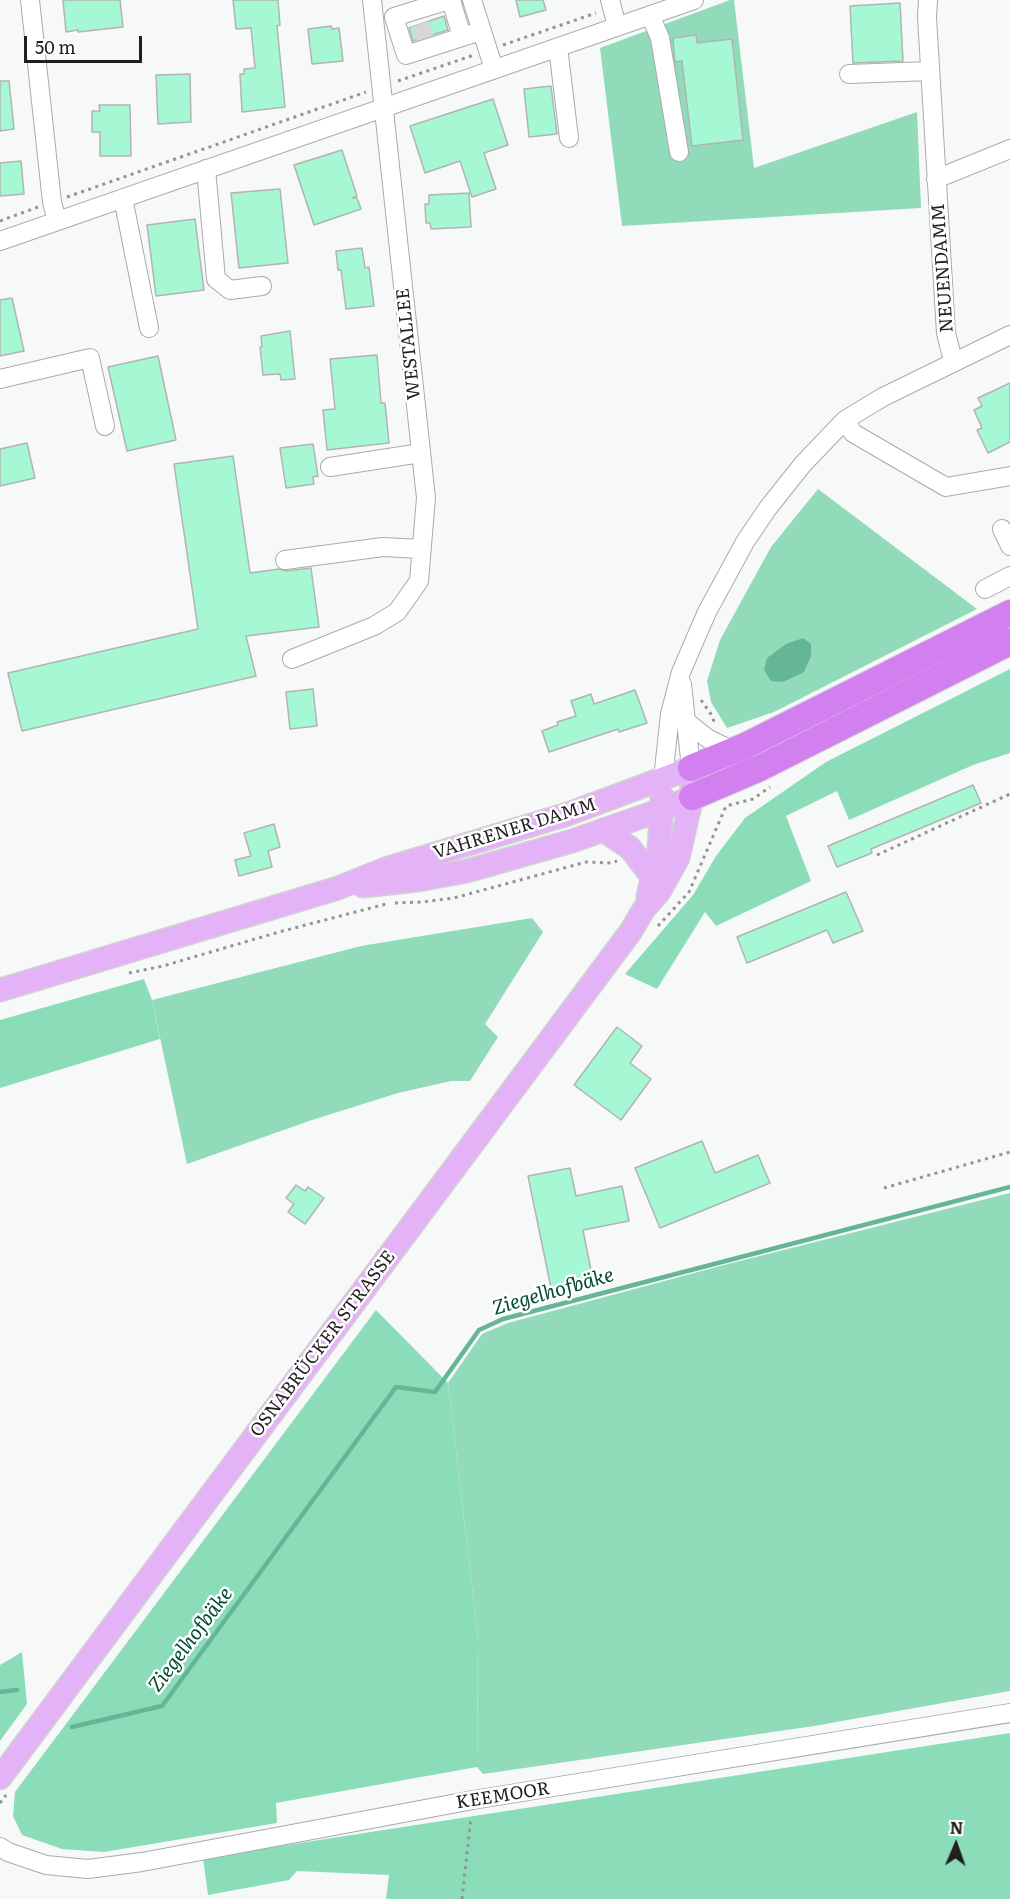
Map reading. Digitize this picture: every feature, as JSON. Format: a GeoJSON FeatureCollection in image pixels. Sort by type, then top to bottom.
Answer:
{"type":"FeatureCollection","features":[{"type":"Feature","properties":{"kind":"highway"},"geometry":{"type":"LineString","coordinates":[[691,768],[733,751],[1010,614]]}},
{"type":"Feature","properties":{"kind":"highway"},"geometry":{"type":"LineString","coordinates":[[692,797],[760,768],[1010,642]]}},
{"type":"Feature","properties":{"kind":"main road","name":"OSNABRÜCKER STRASSE"},"geometry":{"type":"LineString","coordinates":[[4,1786],[626,938],[644,909],[659,892],[678,858],[685,833],[692,797],[691,768]]}},
{"type":"Feature","properties":{"kind":"main road","name":"VAHRENER DAMM"},"geometry":{"type":"LineString","coordinates":[[0,990],[338,888],[386,869],[568,814],[691,768]]}},
{"type":"Feature","properties":{"kind":"main road","name":"OSNABRÜCKER STRASSE"},"geometry":{"type":"LineString","coordinates":[[644,909],[659,849],[663,779]]}},
{"type":"Feature","properties":{"kind":"main road","name":"VAHRENER DAMM"},"geometry":{"type":"LineString","coordinates":[[338,888],[418,880],[467,871],[603,830],[692,797]]}},
{"type":"Feature","properties":{"kind":"main road"},"geometry":{"type":"LineString","coordinates":[[603,830],[630,848],[653,878]]}},
{"type":"Feature","properties":{"kind":"street"},"geometry":{"type":"LineString","coordinates":[[30,0],[52,202],[57,221]]}},
{"type":"Feature","properties":{"kind":"street","name":"WESTALLEE"},"geometry":{"type":"LineString","coordinates":[[292,659],[374,626],[397,612],[419,581],[426,498],[372,0]]}},
{"type":"Feature","properties":{"kind":"street"},"geometry":{"type":"LineString","coordinates":[[462,37],[450,0],[422,30],[462,37],[482,31]]}},
{"type":"Feature","properties":{"kind":"street"},"geometry":{"type":"LineString","coordinates":[[472,0],[494,69]]}},
{"type":"Feature","properties":{"kind":"street"},"geometry":{"type":"LineString","coordinates":[[0,241],[694,0]]}},
{"type":"Feature","properties":{"kind":"street","name":"NEUENDAMM"},"geometry":{"type":"LineString","coordinates":[[928,0],[930,71],[946,333],[953,361]]}},
{"type":"Feature","properties":{"kind":"street"},"geometry":{"type":"LineString","coordinates":[[611,4],[617,26]]}},
{"type":"Feature","properties":{"kind":"street"},"geometry":{"type":"LineString","coordinates":[[650,15],[660,38],[679,152]]}},
{"type":"Feature","properties":{"kind":"street"},"geometry":{"type":"LineString","coordinates":[[558,47],[569,138]]}},
{"type":"Feature","properties":{"kind":"street"},"geometry":{"type":"LineString","coordinates":[[849,74],[930,71]]}},
{"type":"Feature","properties":{"kind":"street"},"geometry":{"type":"LineString","coordinates":[[936,179],[1010,149]]}},
{"type":"Feature","properties":{"kind":"street"},"geometry":{"type":"LineString","coordinates":[[206,169],[216,279],[230,290],[262,286]]}},
{"type":"Feature","properties":{"kind":"street"},"geometry":{"type":"LineString","coordinates":[[123,198],[149,328]]}},
{"type":"Feature","properties":{"kind":"street"},"geometry":{"type":"LineString","coordinates":[[663,779],[670,714],[681,672],[707,612],[757,525],[803,464],[845,420],[883,397],[1010,335]]}},
{"type":"Feature","properties":{"kind":"street"},"geometry":{"type":"LineString","coordinates":[[0,379],[90,358],[105,426]]}},
{"type":"Feature","properties":{"kind":"street"},"geometry":{"type":"LineString","coordinates":[[845,420],[854,433],[946,487],[1010,476]]}},
{"type":"Feature","properties":{"kind":"street"},"geometry":{"type":"LineString","coordinates":[[330,467],[421,453]]}},
{"type":"Feature","properties":{"kind":"street"},"geometry":{"type":"LineString","coordinates":[[1002,529],[1010,546]]}},
{"type":"Feature","properties":{"kind":"street"},"geometry":{"type":"LineString","coordinates":[[285,560],[383,547],[422,549]]}},
{"type":"Feature","properties":{"kind":"street"},"geometry":{"type":"LineString","coordinates":[[985,589],[1010,576]]}},
{"type":"Feature","properties":{"kind":"street"},"geometry":{"type":"LineString","coordinates":[[681,672],[691,768]]}},
{"type":"Feature","properties":{"kind":"street"},"geometry":{"type":"LineString","coordinates":[[687,722],[707,738],[733,751]]}},
{"type":"Feature","properties":{"kind":"street","name":"KEEMOOR"},"geometry":{"type":"LineString","coordinates":[[0,1847],[46,1865],[88,1869],[142,1862],[473,1800],[1010,1713]]}},
{"type":"Feature","properties":{"kind":"path"},"geometry":{"type":"LineString","coordinates":[[0,221],[488,50],[611,4]]}},
{"type":"Feature","properties":{"kind":"path"},"geometry":{"type":"LineString","coordinates":[[698,693],[713,717]]}},
{"type":"Feature","properties":{"kind":"path"},"geometry":{"type":"LineString","coordinates":[[650,933],[689,892],[726,806],[753,799],[771,787]]}},
{"type":"Feature","properties":{"kind":"path"},"geometry":{"type":"LineString","coordinates":[[877,855],[1010,794]]}},
{"type":"Feature","properties":{"kind":"path"},"geometry":{"type":"LineString","coordinates":[[685,833],[712,838]]}},
{"type":"Feature","properties":{"kind":"path"},"geometry":{"type":"LineString","coordinates":[[121,974],[163,966],[389,903],[454,898],[586,862],[615,862],[630,848]]}},
{"type":"Feature","properties":{"kind":"path"},"geometry":{"type":"LineString","coordinates":[[884,1188],[1010,1152]]}},
{"type":"Feature","properties":{"kind":"path"},"geometry":{"type":"LineString","coordinates":[[0,1803],[4,1786]]}},
{"type":"Feature","properties":{"kind":"path"},"geometry":{"type":"LineString","coordinates":[[462,1899],[473,1800]]}},
{"type":"Feature","properties":{"kind":"shaded area"},"geometry":{"type":"Polygon","coordinates":[[[734,0],[754,168],[917,112],[921,208],[622,226],[600,48],[734,0]]]}},
{"type":"Feature","properties":{"kind":"shaded area"},"geometry":{"type":"Polygon","coordinates":[[[818,489],[977,609],[774,712],[727,728],[711,702],[707,681],[720,640],[771,547],[818,489]]]}},
{"type":"Feature","properties":{"kind":"shaded area"},"geometry":{"type":"Polygon","coordinates":[[[803,638],[811,644],[811,656],[804,672],[783,682],[771,681],[764,670],[767,658],[786,644],[803,638]]]}},
{"type":"Feature","properties":{"kind":"shaded area"},"geometry":{"type":"Polygon","coordinates":[[[1010,669],[1010,753],[973,765],[849,820],[837,791],[786,816],[811,881],[716,926],[705,912],[657,989],[625,974],[693,895],[716,856],[745,818],[826,762],[1010,669]]]}},
{"type":"Feature","properties":{"kind":"shaded area"},"geometry":{"type":"Polygon","coordinates":[[[532,918],[543,932],[485,1024],[498,1037],[470,1081],[451,1081],[398,1093],[312,1120],[187,1164],[152,1000],[361,946],[532,918]]]}},
{"type":"Feature","properties":{"kind":"shaded area"},"geometry":{"type":"Polygon","coordinates":[[[144,979],[152,1000],[160,1039],[0,1088],[0,1020],[144,979]]]}},
{"type":"Feature","properties":{"kind":"shaded area"},"geometry":{"type":"Polygon","coordinates":[[[1010,1193],[1010,1691],[814,1726],[483,1774],[477,1767],[478,1638],[448,1383],[482,1334],[508,1323],[724,1265],[1010,1193]]]}},
{"type":"Feature","properties":{"kind":"shaded area"},"geometry":{"type":"Polygon","coordinates":[[[376,1310],[448,1383],[478,1638],[477,1767],[276,1803],[277,1823],[104,1852],[62,1849],[22,1835],[13,1816],[15,1792],[376,1310]]]}},
{"type":"Feature","properties":{"kind":"shaded area"},"geometry":{"type":"Polygon","coordinates":[[[22,1652],[27,1704],[0,1741],[0,1665],[22,1652]]]}},
{"type":"Feature","properties":{"kind":"shaded area"},"geometry":{"type":"Polygon","coordinates":[[[1010,1733],[1010,1899],[386,1899],[389,1875],[297,1871],[289,1880],[208,1895],[203,1858],[1010,1733]]]}},
{"type":"Feature","properties":{"kind":"building"},"geometry":{"type":"Polygon","coordinates":[[[63,0],[120,0],[123,27],[66,32],[63,0]]]}},
{"type":"Feature","properties":{"kind":"building"},"geometry":{"type":"Polygon","coordinates":[[[233,0],[278,0],[280,25],[277,26],[285,107],[242,112],[240,74],[244,74],[244,69],[255,68],[251,28],[236,29],[233,0]]]}},
{"type":"Feature","properties":{"kind":"building"},"geometry":{"type":"Polygon","coordinates":[[[516,0],[543,0],[546,10],[520,17],[516,0]]]}},
{"type":"Feature","properties":{"kind":"building"},"geometry":{"type":"Polygon","coordinates":[[[900,3],[903,61],[853,63],[850,6],[900,3]]]}},
{"type":"Feature","properties":{"kind":"building"},"geometry":{"type":"Polygon","coordinates":[[[444,16],[448,30],[413,41],[409,28],[444,16]]]}},
{"type":"Feature","properties":{"kind":"building"},"geometry":{"type":"Polygon","coordinates":[[[331,26],[332,29],[339,28],[343,61],[312,64],[308,29],[331,26]]]}},
{"type":"Feature","properties":{"kind":"building"},"geometry":{"type":"Polygon","coordinates":[[[696,35],[697,43],[732,39],[743,140],[692,146],[682,61],[675,62],[673,38],[696,35]]]}},
{"type":"Feature","properties":{"kind":"building"},"geometry":{"type":"Polygon","coordinates":[[[190,74],[191,122],[158,124],[156,75],[190,74]]]}},
{"type":"Feature","properties":{"kind":"building"},"geometry":{"type":"Polygon","coordinates":[[[0,81],[9,81],[14,129],[0,131],[0,81]]]}},
{"type":"Feature","properties":{"kind":"building"},"geometry":{"type":"Polygon","coordinates":[[[551,86],[557,134],[529,137],[524,89],[551,86]]]}},
{"type":"Feature","properties":{"kind":"building"},"geometry":{"type":"Polygon","coordinates":[[[493,99],[508,145],[484,153],[496,189],[472,197],[460,161],[425,173],[410,126],[493,99]]]}},
{"type":"Feature","properties":{"kind":"building"},"geometry":{"type":"Polygon","coordinates":[[[99,105],[130,105],[131,156],[100,156],[100,132],[92,132],[92,111],[100,111],[99,105]]]}},
{"type":"Feature","properties":{"kind":"building"},"geometry":{"type":"Polygon","coordinates":[[[342,150],[357,196],[352,198],[357,198],[361,209],[314,225],[294,165],[342,150]]]}},
{"type":"Feature","properties":{"kind":"building"},"geometry":{"type":"Polygon","coordinates":[[[21,161],[24,194],[0,196],[0,163],[21,161]]]}},
{"type":"Feature","properties":{"kind":"building"},"geometry":{"type":"Polygon","coordinates":[[[280,189],[288,263],[239,268],[231,193],[280,189]]]}},
{"type":"Feature","properties":{"kind":"building"},"geometry":{"type":"Polygon","coordinates":[[[469,193],[471,227],[431,229],[430,223],[426,223],[425,204],[429,204],[429,195],[469,193]]]}},
{"type":"Feature","properties":{"kind":"building"},"geometry":{"type":"Polygon","coordinates":[[[195,219],[204,290],[156,296],[147,225],[195,219]]]}},
{"type":"Feature","properties":{"kind":"building"},"geometry":{"type":"Polygon","coordinates":[[[362,248],[365,268],[369,267],[374,306],[346,309],[336,251],[362,248]]]}},
{"type":"Feature","properties":{"kind":"building"},"geometry":{"type":"Polygon","coordinates":[[[12,298],[24,351],[0,356],[0,300],[12,298]]]}},
{"type":"Feature","properties":{"kind":"building"},"geometry":{"type":"Polygon","coordinates":[[[290,331],[295,379],[281,380],[280,374],[263,375],[261,336],[290,331]]]}},
{"type":"Feature","properties":{"kind":"building"},"geometry":{"type":"Polygon","coordinates":[[[377,355],[381,403],[385,403],[389,443],[327,450],[323,410],[335,409],[330,359],[377,355]]]}},
{"type":"Feature","properties":{"kind":"building"},"geometry":{"type":"Polygon","coordinates":[[[158,356],[176,440],[127,451],[108,367],[158,356]]]}},
{"type":"Feature","properties":{"kind":"building"},"geometry":{"type":"Polygon","coordinates":[[[1010,383],[1010,442],[988,453],[977,430],[982,428],[974,410],[982,406],[978,398],[1010,383]]]}},
{"type":"Feature","properties":{"kind":"building"},"geometry":{"type":"Polygon","coordinates":[[[27,443],[35,478],[0,486],[0,449],[27,443]]]}},
{"type":"Feature","properties":{"kind":"building"},"geometry":{"type":"Polygon","coordinates":[[[313,444],[318,476],[313,477],[314,484],[286,488],[280,448],[313,444]]]}},
{"type":"Feature","properties":{"kind":"building"},"geometry":{"type":"Polygon","coordinates":[[[233,456],[250,573],[311,568],[319,627],[246,636],[256,676],[22,731],[8,673],[198,629],[174,464],[233,456]]]}},
{"type":"Feature","properties":{"kind":"building"},"geometry":{"type":"Polygon","coordinates":[[[313,689],[317,726],[290,729],[286,692],[313,689]]]}},
{"type":"Feature","properties":{"kind":"building"},"geometry":{"type":"Polygon","coordinates":[[[635,690],[647,723],[619,732],[618,729],[549,752],[542,731],[558,725],[557,722],[576,716],[571,701],[591,694],[594,704],[635,690]]]}},
{"type":"Feature","properties":{"kind":"building"},"geometry":{"type":"Polygon","coordinates":[[[973,785],[981,803],[871,849],[872,853],[837,867],[828,846],[973,785]]]}},
{"type":"Feature","properties":{"kind":"building"},"geometry":{"type":"Polygon","coordinates":[[[274,824],[280,847],[268,851],[272,867],[239,876],[235,860],[251,856],[244,833],[274,824]]]}},
{"type":"Feature","properties":{"kind":"building"},"geometry":{"type":"Polygon","coordinates":[[[846,892],[863,931],[833,943],[827,930],[747,963],[737,937],[846,892]]]}},
{"type":"Feature","properties":{"kind":"building"},"geometry":{"type":"Polygon","coordinates":[[[617,1027],[642,1046],[630,1063],[651,1079],[621,1120],[574,1085],[617,1027]]]}},
{"type":"Feature","properties":{"kind":"building"},"geometry":{"type":"Polygon","coordinates":[[[702,1141],[715,1173],[758,1155],[770,1183],[660,1228],[635,1168],[702,1141]]]}},
{"type":"Feature","properties":{"kind":"building"},"geometry":{"type":"Polygon","coordinates":[[[570,1168],[576,1196],[622,1186],[629,1221],[583,1230],[594,1285],[552,1293],[528,1176],[570,1168]]]}},
{"type":"Feature","properties":{"kind":"building"},"geometry":{"type":"Polygon","coordinates":[[[296,1185],[305,1191],[308,1187],[324,1198],[305,1224],[288,1212],[294,1204],[286,1198],[296,1185]]]}},
{"type":"Feature","properties":{"kind":"waterway","name":"Ziegelhofbäke"},"geometry":{"type":"LineString","coordinates":[[72,1727],[162,1706],[396,1387],[435,1392],[479,1330],[503,1319],[1010,1187]]}},
{"type":"Feature","properties":{"kind":"waterway","name":"Ziegelhofbäke"},"geometry":{"type":"LineString","coordinates":[[0,1692],[17,1690]]}},
{"type":"Feature","properties":{"kind":"tunnel"},"geometry":{"type":"LineString","coordinates":[[420,24],[425,38]]}}]}
